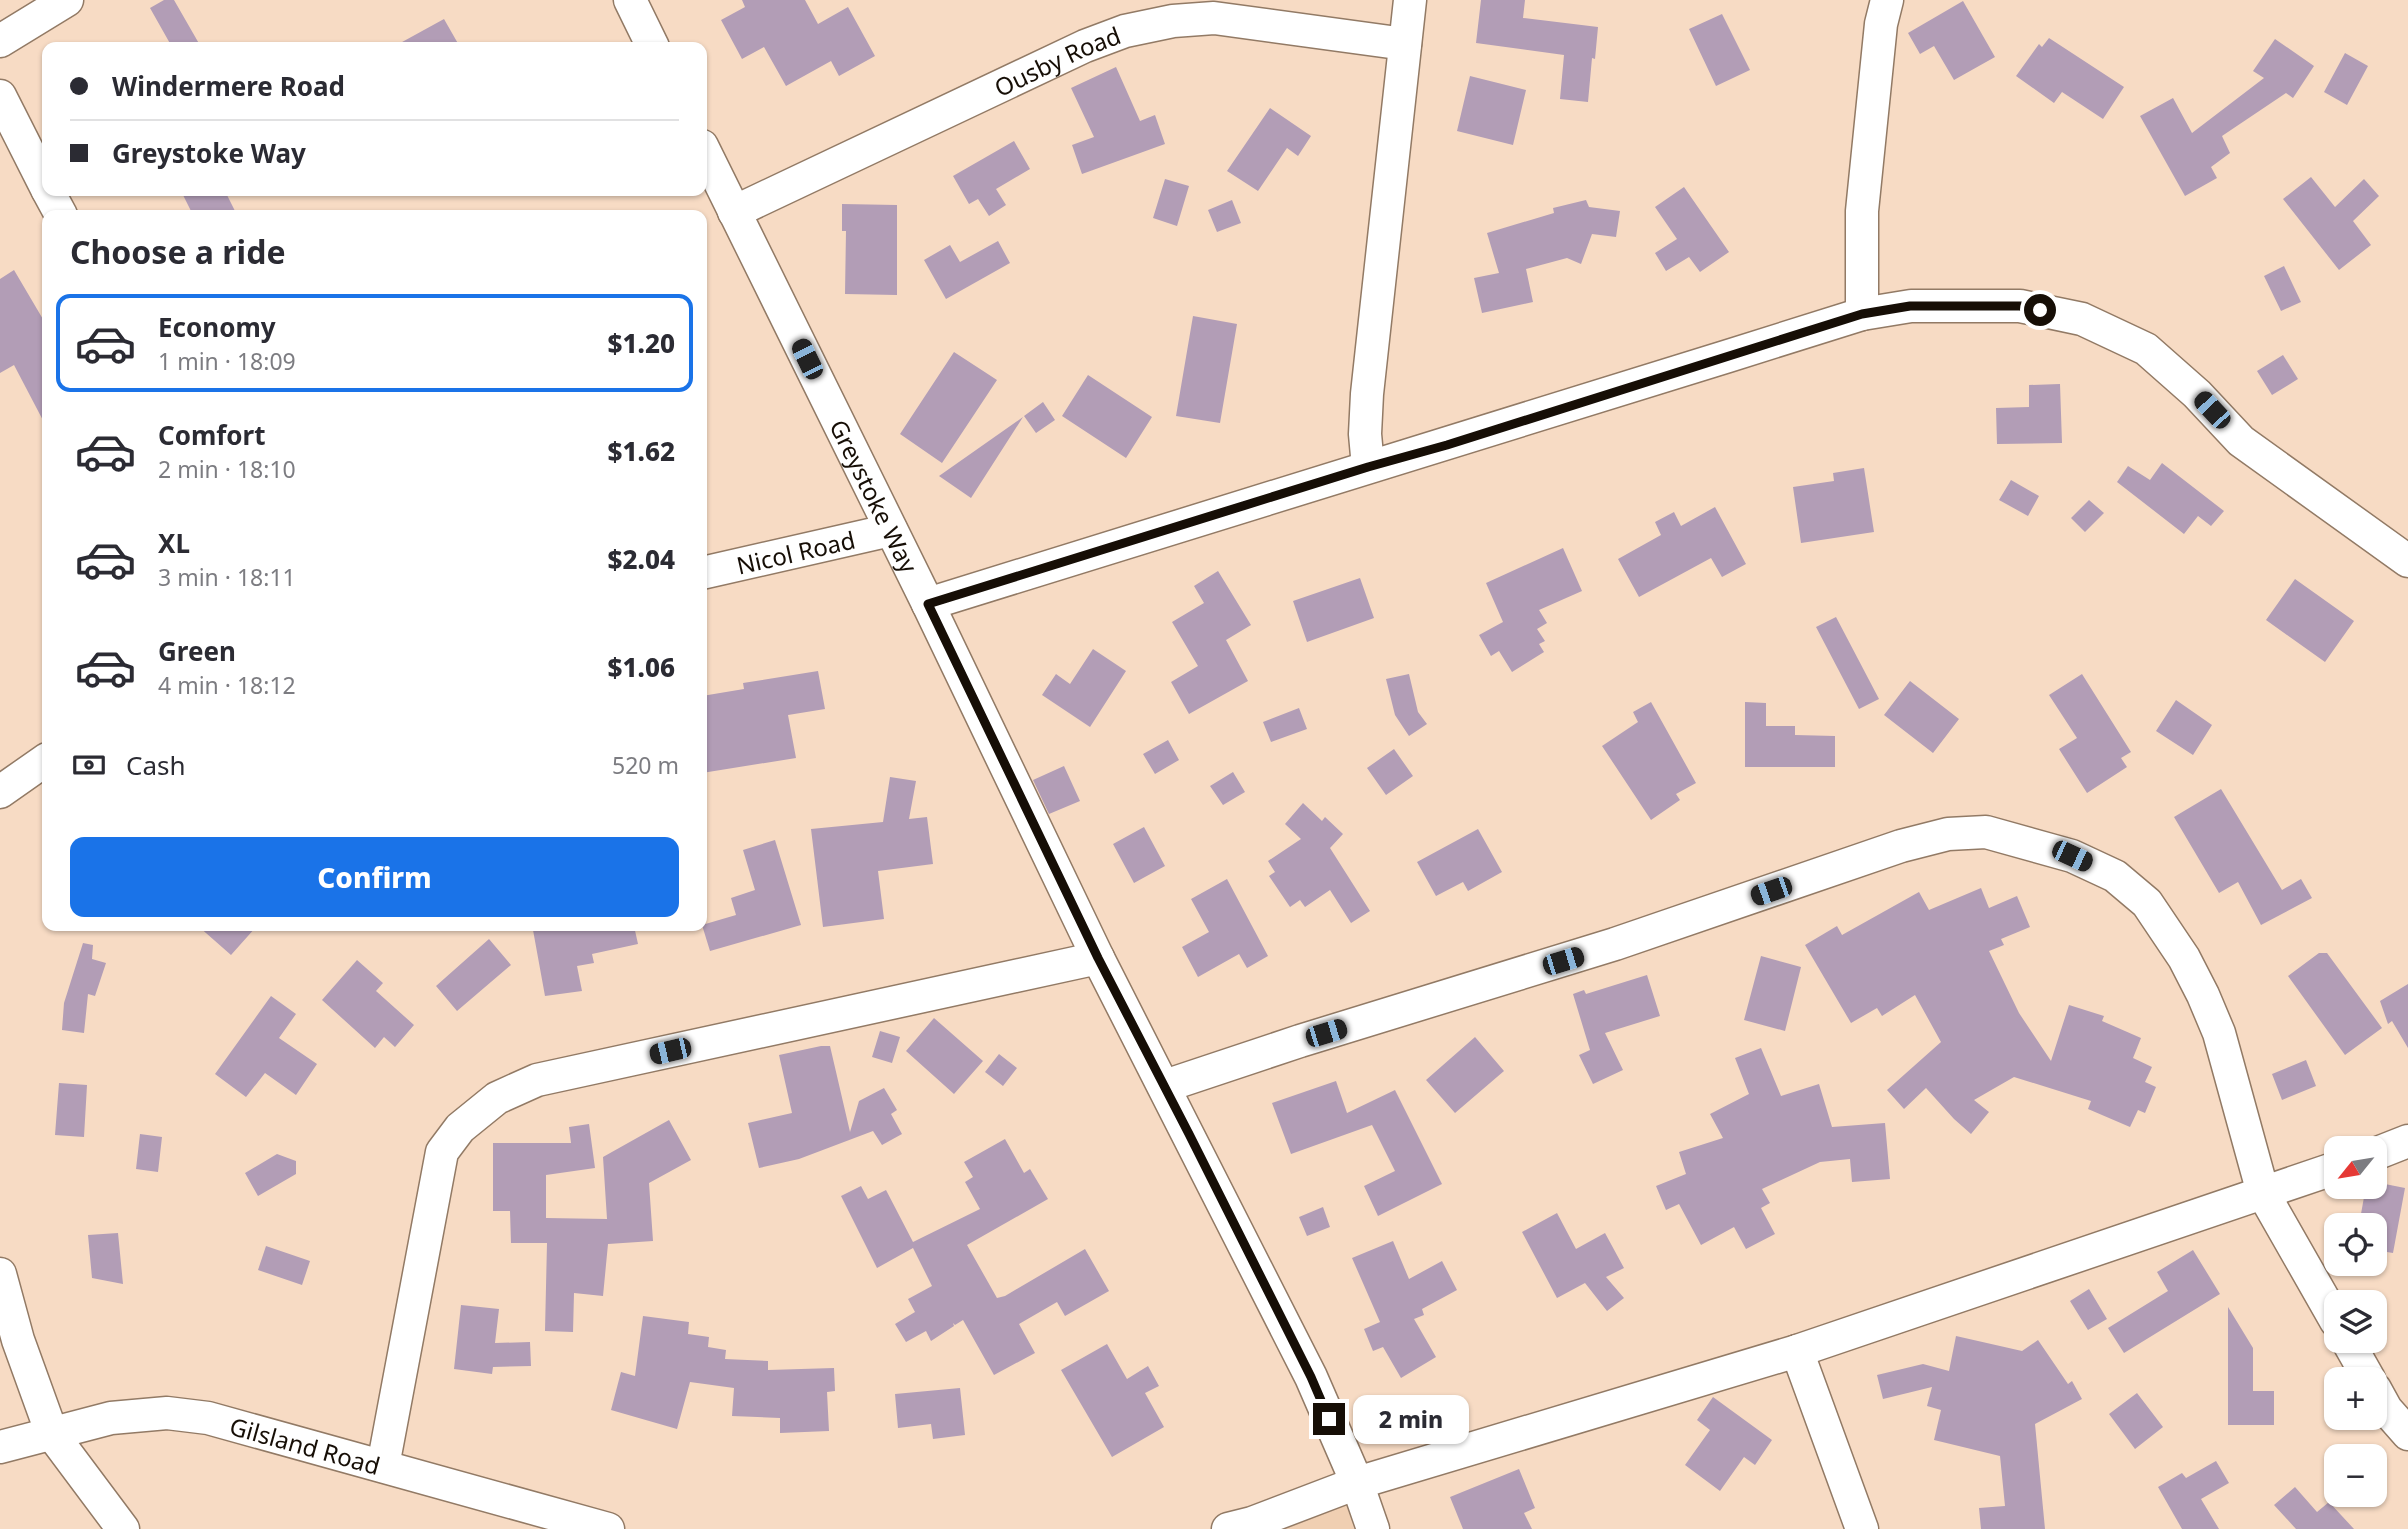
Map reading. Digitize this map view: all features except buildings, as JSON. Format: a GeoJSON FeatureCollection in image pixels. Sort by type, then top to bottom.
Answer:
{"type":"FeatureCollection","features":[{"type":"Feature","properties":{"kind":"street"},"geometry":{"type":"LineString","coordinates":[[0,41],[67,0]]}},
{"type":"Feature","properties":{"kind":"street"},"geometry":{"type":"LineString","coordinates":[[630,0],[651,42]]}},
{"type":"Feature","properties":{"kind":"street"},"geometry":{"type":"LineString","coordinates":[[1368,467],[1365,434],[1367,394],[1410,0]]}},
{"type":"Feature","properties":{"kind":"street"},"geometry":{"type":"LineString","coordinates":[[1862,314],[1862,211],[1881,24],[1887,0]]}},
{"type":"Feature","properties":{"kind":"street","name":"Ousby Road"},"geometry":{"type":"LineString","coordinates":[[734,212],[1086,46],[1125,31],[1173,20],[1214,18],[1405,44]]}},
{"type":"Feature","properties":{"kind":"street"},"geometry":{"type":"LineString","coordinates":[[0,96],[42,178]]}},
{"type":"Feature","properties":{"kind":"street","name":"Greystoke Way"},"geometry":{"type":"LineString","coordinates":[[707,156],[928,604],[1098,958],[1311,1377],[1357,1483],[1373,1529]]}},
{"type":"Feature","properties":{"kind":"street"},"geometry":{"type":"LineString","coordinates":[[928,604],[1862,314],[1910,306],[2020,306],[2082,319],[2146,349],[2197,394],[2241,441],[2408,561]]}},
{"type":"Feature","properties":{"kind":"street","name":"Nicol Road"},"geometry":{"type":"LineString","coordinates":[[707,572],[891,530]]}},
{"type":"Feature","properties":{"kind":"street"},"geometry":{"type":"LineString","coordinates":[[0,792],[42,763]]}},
{"type":"Feature","properties":{"kind":"street"},"geometry":{"type":"LineString","coordinates":[[1165,1086],[1300,1041],[1615,944],[1901,846],[1948,834],[1986,832],[2072,856],[2115,876],[2147,903],[2184,958],[2203,995],[2219,1033],[2263,1193],[2324,1300]]}},
{"type":"Feature","properties":{"kind":"street"},"geometry":{"type":"LineString","coordinates":[[383,1466],[442,1152],[460,1128],[496,1098],[537,1080],[1098,958]]}},
{"type":"Feature","properties":{"kind":"street"},"geometry":{"type":"LineString","coordinates":[[2387,1149],[2408,1141]]}},
{"type":"Feature","properties":{"kind":"street"},"geometry":{"type":"LineString","coordinates":[[1245,1527],[1357,1483],[1797,1351],[2324,1172]]}},
{"type":"Feature","properties":{"kind":"street"},"geometry":{"type":"LineString","coordinates":[[0,1274],[18,1340],[52,1434],[123,1529]]}},
{"type":"Feature","properties":{"kind":"street"},"geometry":{"type":"LineString","coordinates":[[1797,1351],[1862,1529]]}},
{"type":"Feature","properties":{"kind":"street"},"geometry":{"type":"LineString","coordinates":[[2387,1410],[2408,1434]]}},
{"type":"Feature","properties":{"kind":"street","name":"Gilsland Road"},"geometry":{"type":"LineString","coordinates":[[0,1447],[111,1418],[167,1413],[208,1418],[608,1529]]}},
{"type":"Feature","properties":{"kind":"shaded area"},"geometry":{"type":"Polygon","coordinates":[[[1344,1498],[1354,1529],[1250,1529],[1344,1498]]]}},
{"type":"Feature","properties":{"kind":"route"},"geometry":{"type":"LineString","coordinates":[[1329,1419],[1311,1377],[1098,958],[928,604],[1862,314],[1910,306],[2020,306],[2040,310]]}}]}
